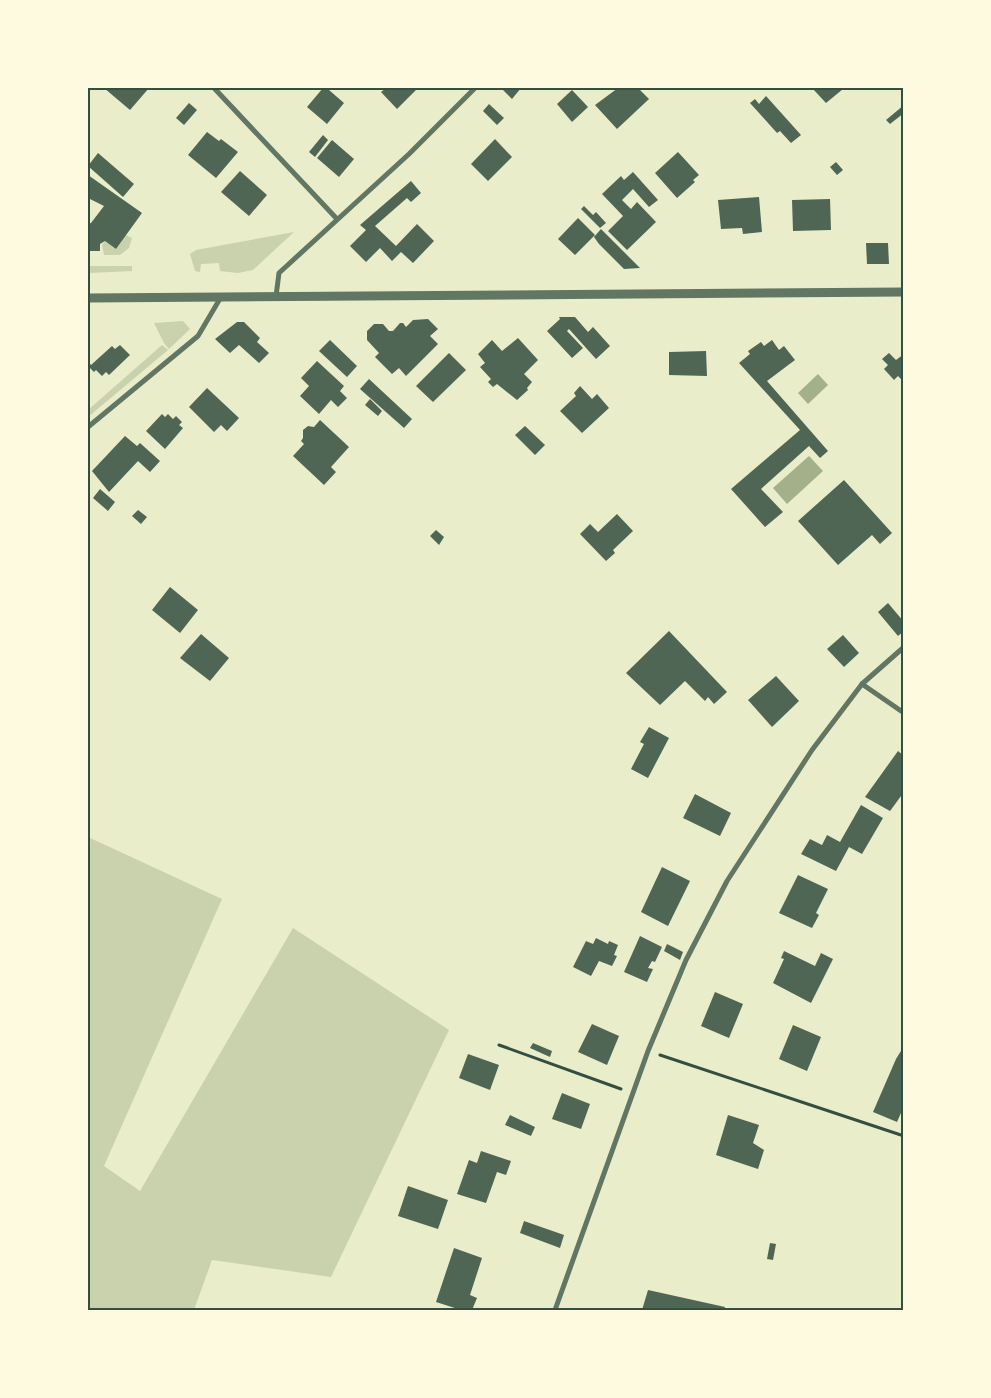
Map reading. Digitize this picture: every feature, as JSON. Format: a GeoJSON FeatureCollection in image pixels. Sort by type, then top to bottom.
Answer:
{"type":"FeatureCollection","features":[{"type":"Feature","properties":{"kind":"street"},"geometry":{"type":"LineString","coordinates":[[214,88],[337,219]]}},
{"type":"Feature","properties":{"kind":"street"},"geometry":{"type":"LineString","coordinates":[[276,296],[279,273],[409,154],[475,88]]}},
{"type":"Feature","properties":{"kind":"street"},"geometry":{"type":"LineString","coordinates":[[88,298],[904,292]]}},
{"type":"Feature","properties":{"kind":"street"},"geometry":{"type":"LineString","coordinates":[[88,427],[198,336],[221,296]]}},
{"type":"Feature","properties":{"kind":"street"},"geometry":{"type":"LineString","coordinates":[[555,1310],[648,1051],[686,960],[727,880],[812,750],[862,684],[904,647]]}},
{"type":"Feature","properties":{"kind":"street"},"geometry":{"type":"LineString","coordinates":[[862,684],[904,714]]}},
{"type":"Feature","properties":{"kind":"path"},"geometry":{"type":"LineString","coordinates":[[499,1046],[633,1094]]}},
{"type":"Feature","properties":{"kind":"path"},"geometry":{"type":"LineString","coordinates":[[648,1051],[904,1136]]}},
{"type":"Feature","properties":{"kind":"shaded area"},"geometry":{"type":"Polygon","coordinates":[[[294,232],[253,270],[238,273],[220,271],[219,263],[201,264],[200,272],[195,271],[190,254],[196,250],[294,232]]]}},
{"type":"Feature","properties":{"kind":"shaded area"},"geometry":{"type":"Polygon","coordinates":[[[126,235],[132,238],[129,248],[120,255],[104,255],[102,245],[105,241],[116,249],[126,235]]]}},
{"type":"Feature","properties":{"kind":"shaded area"},"geometry":{"type":"Polygon","coordinates":[[[90,266],[132,266],[132,271],[90,273],[90,266]]]}},
{"type":"Feature","properties":{"kind":"shaded area"},"geometry":{"type":"Polygon","coordinates":[[[183,321],[190,329],[169,349],[154,323],[183,321]]]}},
{"type":"Feature","properties":{"kind":"shaded area"},"geometry":{"type":"Polygon","coordinates":[[[162,345],[168,350],[88,417],[88,410],[162,345]]]}},
{"type":"Feature","properties":{"kind":"shaded area"},"geometry":{"type":"Polygon","coordinates":[[[818,374],[828,385],[808,404],[798,393],[818,374]]]}},
{"type":"Feature","properties":{"kind":"shaded area"},"geometry":{"type":"Polygon","coordinates":[[[809,456],[823,471],[787,504],[773,488],[809,456]]]}},
{"type":"Feature","properties":{"kind":"shaded area"},"geometry":{"type":"Polygon","coordinates":[[[88,837],[222,899],[104,1166],[140,1191],[293,928],[449,1030],[331,1277],[212,1260],[194,1310],[88,1310],[88,837]]]}},
{"type":"Feature","properties":{"kind":"building"},"geometry":{"type":"Polygon","coordinates":[[[104,88],[149,88],[130,110],[104,88]]]}},
{"type":"Feature","properties":{"kind":"building"},"geometry":{"type":"Polygon","coordinates":[[[323,88],[330,88],[329,90],[344,103],[327,124],[307,107],[323,88]]]}},
{"type":"Feature","properties":{"kind":"building"},"geometry":{"type":"Polygon","coordinates":[[[386,88],[418,88],[397,109],[381,92],[386,88]]]}},
{"type":"Feature","properties":{"kind":"building"},"geometry":{"type":"Polygon","coordinates":[[[521,88],[512,99],[502,89],[521,88]]]}},
{"type":"Feature","properties":{"kind":"building"},"geometry":{"type":"Polygon","coordinates":[[[618,88],[638,88],[649,99],[617,129],[595,105],[618,88]]]}},
{"type":"Feature","properties":{"kind":"building"},"geometry":{"type":"Polygon","coordinates":[[[812,88],[842,88],[843,89],[826,103],[812,88]]]}},
{"type":"Feature","properties":{"kind":"building"},"geometry":{"type":"Polygon","coordinates":[[[572,90],[588,107],[572,122],[557,104],[572,90]]]}},
{"type":"Feature","properties":{"kind":"building"},"geometry":{"type":"Polygon","coordinates":[[[766,96],[801,135],[791,143],[780,131],[777,133],[750,103],[755,99],[759,104],[766,96]]]}},
{"type":"Feature","properties":{"kind":"building"},"geometry":{"type":"Polygon","coordinates":[[[189,103],[197,110],[184,125],[176,118],[189,103]]]}},
{"type":"Feature","properties":{"kind":"building"},"geometry":{"type":"Polygon","coordinates":[[[489,104],[504,118],[497,125],[483,111],[489,104]]]}},
{"type":"Feature","properties":{"kind":"building"},"geometry":{"type":"Polygon","coordinates":[[[904,105],[904,113],[890,124],[886,120],[904,105]]]}},
{"type":"Feature","properties":{"kind":"building"},"geometry":{"type":"Polygon","coordinates":[[[207,132],[219,141],[221,139],[238,152],[216,178],[188,155],[207,132]]]}},
{"type":"Feature","properties":{"kind":"building"},"geometry":{"type":"Polygon","coordinates":[[[323,135],[328,140],[315,157],[309,152],[323,135]]]}},
{"type":"Feature","properties":{"kind":"building"},"geometry":{"type":"Polygon","coordinates":[[[495,139],[512,157],[488,181],[471,164],[495,139]]]}},
{"type":"Feature","properties":{"kind":"building"},"geometry":{"type":"Polygon","coordinates":[[[332,140],[354,159],[339,177],[317,158],[332,140]]]}},
{"type":"Feature","properties":{"kind":"building"},"geometry":{"type":"Polygon","coordinates":[[[678,152],[699,175],[693,180],[695,182],[677,198],[655,173],[678,152]]]}},
{"type":"Feature","properties":{"kind":"building"},"geometry":{"type":"Polygon","coordinates":[[[98,153],[134,184],[123,197],[88,166],[98,153]]]}},
{"type":"Feature","properties":{"kind":"building"},"geometry":{"type":"Polygon","coordinates":[[[836,162],[843,170],[837,175],[830,167],[836,162]]]}},
{"type":"Feature","properties":{"kind":"building"},"geometry":{"type":"Polygon","coordinates":[[[240,171],[267,195],[249,216],[221,192],[240,171]]]}},
{"type":"Feature","properties":{"kind":"building"},"geometry":{"type":"Polygon","coordinates":[[[633,172],[658,200],[649,207],[633,189],[622,200],[631,209],[637,202],[656,222],[627,250],[608,231],[623,216],[602,194],[621,176],[624,180],[633,172]]]}},
{"type":"Feature","properties":{"kind":"building"},"geometry":{"type":"Polygon","coordinates":[[[88,175],[142,213],[116,249],[105,241],[100,244],[100,251],[88,251],[88,224],[91,223],[104,206],[88,198],[88,175]]]}},
{"type":"Feature","properties":{"kind":"building"},"geometry":{"type":"Polygon","coordinates":[[[411,181],[421,193],[411,202],[407,198],[375,226],[396,246],[417,224],[434,241],[413,263],[401,252],[392,261],[380,248],[366,262],[350,246],[366,230],[360,225],[411,181]]]}},
{"type":"Feature","properties":{"kind":"building"},"geometry":{"type":"Polygon","coordinates":[[[759,197],[762,232],[743,234],[742,228],[721,229],[718,200],[759,197]]]}},
{"type":"Feature","properties":{"kind":"building"},"geometry":{"type":"Polygon","coordinates":[[[830,199],[831,230],[793,231],[792,200],[830,199]]]}},
{"type":"Feature","properties":{"kind":"building"},"geometry":{"type":"Polygon","coordinates":[[[584,206],[593,215],[596,212],[606,223],[600,228],[581,209],[584,206]]]}},
{"type":"Feature","properties":{"kind":"building"},"geometry":{"type":"Polygon","coordinates":[[[578,218],[595,235],[575,255],[558,239],[578,218]]]}},
{"type":"Feature","properties":{"kind":"building"},"geometry":{"type":"Polygon","coordinates":[[[601,229],[640,268],[624,269],[599,244],[594,237],[601,229]]]}},
{"type":"Feature","properties":{"kind":"building"},"geometry":{"type":"Polygon","coordinates":[[[866,243],[888,243],[889,264],[867,264],[866,243]]]}},
{"type":"Feature","properties":{"kind":"building"},"geometry":{"type":"Polygon","coordinates":[[[559,317],[575,317],[588,332],[593,327],[610,346],[596,359],[569,329],[567,331],[583,348],[572,358],[547,331],[560,319],[559,317]]]}},
{"type":"Feature","properties":{"kind":"building"},"geometry":{"type":"Polygon","coordinates":[[[428,319],[438,329],[430,336],[438,344],[406,376],[399,368],[392,374],[375,357],[379,353],[367,340],[367,331],[374,324],[383,324],[389,331],[393,331],[400,323],[403,323],[406,327],[413,320],[428,319]]]}},
{"type":"Feature","properties":{"kind":"building"},"geometry":{"type":"Polygon","coordinates":[[[237,322],[244,322],[260,338],[257,342],[269,353],[259,363],[239,345],[230,353],[215,339],[237,322]]]}},
{"type":"Feature","properties":{"kind":"building"},"geometry":{"type":"Polygon","coordinates":[[[518,338],[538,360],[524,374],[532,382],[527,388],[528,390],[517,400],[497,384],[493,387],[488,382],[491,379],[480,367],[485,363],[478,354],[492,340],[502,351],[518,338]]]}},
{"type":"Feature","properties":{"kind":"building"},"geometry":{"type":"Polygon","coordinates":[[[330,340],[357,366],[347,377],[319,351],[330,340]]]}},
{"type":"Feature","properties":{"kind":"building"},"geometry":{"type":"Polygon","coordinates":[[[772,340],[779,350],[784,346],[795,360],[767,381],[828,451],[820,458],[809,446],[761,489],[783,512],[765,527],[731,489],[800,430],[739,363],[750,354],[748,351],[761,342],[764,346],[772,340]]]}},
{"type":"Feature","properties":{"kind":"building"},"geometry":{"type":"Polygon","coordinates":[[[120,345],[130,355],[109,375],[106,372],[102,376],[96,370],[94,372],[89,367],[88,369],[88,361],[91,365],[112,346],[115,349],[120,345]]]}},
{"type":"Feature","properties":{"kind":"building"},"geometry":{"type":"Polygon","coordinates":[[[706,351],[707,376],[669,375],[669,352],[706,351]]]}},
{"type":"Feature","properties":{"kind":"building"},"geometry":{"type":"Polygon","coordinates":[[[449,353],[466,370],[433,402],[416,386],[449,353]]]}},
{"type":"Feature","properties":{"kind":"building"},"geometry":{"type":"Polygon","coordinates":[[[889,353],[896,360],[904,354],[904,382],[898,376],[894,380],[884,369],[888,365],[882,359],[889,353]]]}},
{"type":"Feature","properties":{"kind":"building"},"geometry":{"type":"Polygon","coordinates":[[[317,361],[344,386],[340,391],[347,398],[338,407],[331,400],[319,414],[300,396],[309,386],[301,378],[317,361]]]}},
{"type":"Feature","properties":{"kind":"building"},"geometry":{"type":"Polygon","coordinates":[[[369,379],[412,419],[404,428],[360,389],[369,379]]]}},
{"type":"Feature","properties":{"kind":"building"},"geometry":{"type":"Polygon","coordinates":[[[580,386],[592,399],[597,394],[609,408],[582,433],[560,411],[576,396],[574,393],[580,386]]]}},
{"type":"Feature","properties":{"kind":"building"},"geometry":{"type":"Polygon","coordinates":[[[207,388],[239,418],[227,431],[221,425],[214,432],[189,407],[207,388]]]}},
{"type":"Feature","properties":{"kind":"building"},"geometry":{"type":"Polygon","coordinates":[[[370,399],[382,411],[378,416],[365,405],[370,399]]]}},
{"type":"Feature","properties":{"kind":"building"},"geometry":{"type":"Polygon","coordinates":[[[162,414],[165,417],[168,414],[173,419],[176,416],[182,422],[179,425],[183,428],[165,449],[146,431],[162,414]]]}},
{"type":"Feature","properties":{"kind":"building"},"geometry":{"type":"Polygon","coordinates":[[[320,420],[349,447],[331,467],[336,472],[324,485],[293,456],[304,444],[301,441],[303,430],[308,426],[314,427],[320,420]]]}},
{"type":"Feature","properties":{"kind":"building"},"geometry":{"type":"Polygon","coordinates":[[[525,426],[545,445],[535,455],[515,435],[525,426]]]}},
{"type":"Feature","properties":{"kind":"building"},"geometry":{"type":"Polygon","coordinates":[[[125,436],[137,446],[140,443],[160,461],[150,472],[138,461],[109,492],[92,471],[125,436]]]}},
{"type":"Feature","properties":{"kind":"building"},"geometry":{"type":"Polygon","coordinates":[[[844,480],[892,533],[880,544],[872,535],[838,565],[798,521],[844,480]]]}},
{"type":"Feature","properties":{"kind":"building"},"geometry":{"type":"Polygon","coordinates":[[[100,489],[115,502],[108,511],[93,498],[100,489]]]}},
{"type":"Feature","properties":{"kind":"building"},"geometry":{"type":"Polygon","coordinates":[[[138,510],[147,517],[141,524],[132,516],[138,510]]]}},
{"type":"Feature","properties":{"kind":"building"},"geometry":{"type":"Polygon","coordinates":[[[617,514],[633,531],[613,550],[615,553],[606,561],[580,534],[590,524],[598,532],[617,514]]]}},
{"type":"Feature","properties":{"kind":"building"},"geometry":{"type":"Polygon","coordinates":[[[436,530],[444,537],[439,545],[430,536],[436,530]]]}},
{"type":"Feature","properties":{"kind":"building"},"geometry":{"type":"Polygon","coordinates":[[[170,587],[198,610],[180,633],[152,610],[170,587]]]}},
{"type":"Feature","properties":{"kind":"building"},"geometry":{"type":"Polygon","coordinates":[[[888,603],[904,622],[904,631],[898,636],[878,612],[888,603]]]}},
{"type":"Feature","properties":{"kind":"building"},"geometry":{"type":"Polygon","coordinates":[[[669,631],[727,692],[714,704],[708,697],[705,701],[685,681],[660,705],[626,673],[669,631]]]}},
{"type":"Feature","properties":{"kind":"building"},"geometry":{"type":"Polygon","coordinates":[[[201,634],[229,658],[210,681],[180,658],[201,634]]]}},
{"type":"Feature","properties":{"kind":"building"},"geometry":{"type":"Polygon","coordinates":[[[843,635],[859,653],[844,667],[827,649],[843,635]]]}},
{"type":"Feature","properties":{"kind":"building"},"geometry":{"type":"Polygon","coordinates":[[[776,676],[799,701],[772,727],[748,700],[776,676]]]}},
{"type":"Feature","properties":{"kind":"building"},"geometry":{"type":"Polygon","coordinates":[[[649,727],[669,738],[648,778],[631,769],[644,744],[640,742],[649,727]]]}},
{"type":"Feature","properties":{"kind":"building"},"geometry":{"type":"Polygon","coordinates":[[[898,751],[904,756],[904,792],[890,811],[865,797],[898,751]]]}},
{"type":"Feature","properties":{"kind":"building"},"geometry":{"type":"Polygon","coordinates":[[[695,794],[731,813],[720,836],[683,818],[695,794]]]}},
{"type":"Feature","properties":{"kind":"building"},"geometry":{"type":"Polygon","coordinates":[[[861,805],[883,818],[862,854],[849,847],[836,871],[801,854],[810,839],[822,845],[827,835],[840,842],[861,805]]]}},
{"type":"Feature","properties":{"kind":"building"},"geometry":{"type":"Polygon","coordinates":[[[662,867],[690,881],[668,926],[641,912],[662,867]]]}},
{"type":"Feature","properties":{"kind":"building"},"geometry":{"type":"Polygon","coordinates":[[[798,875],[828,889],[816,913],[819,915],[812,928],[779,913],[798,875]]]}},
{"type":"Feature","properties":{"kind":"building"},"geometry":{"type":"Polygon","coordinates":[[[640,936],[662,947],[655,962],[652,961],[648,968],[653,969],[647,982],[624,972],[640,936]]]}},
{"type":"Feature","properties":{"kind":"building"},"geometry":{"type":"Polygon","coordinates":[[[596,938],[608,944],[609,941],[618,945],[614,955],[617,956],[612,966],[599,961],[591,976],[573,967],[586,941],[593,944],[596,938]]]}},
{"type":"Feature","properties":{"kind":"building"},"geometry":{"type":"Polygon","coordinates":[[[667,944],[683,952],[680,960],[664,951],[667,944]]]}},
{"type":"Feature","properties":{"kind":"building"},"geometry":{"type":"Polygon","coordinates":[[[784,951],[815,966],[821,953],[833,959],[811,1003],[773,983],[784,959],[781,958],[784,951]]]}},
{"type":"Feature","properties":{"kind":"building"},"geometry":{"type":"Polygon","coordinates":[[[715,992],[743,1004],[729,1038],[701,1026],[715,992]]]}},
{"type":"Feature","properties":{"kind":"building"},"geometry":{"type":"Polygon","coordinates":[[[592,1024],[619,1036],[607,1065],[578,1052],[592,1024]]]}},
{"type":"Feature","properties":{"kind":"building"},"geometry":{"type":"Polygon","coordinates":[[[793,1025],[821,1037],[807,1071],[779,1059],[793,1025]]]}},
{"type":"Feature","properties":{"kind":"building"},"geometry":{"type":"Polygon","coordinates":[[[533,1043],[552,1051],[550,1057],[530,1048],[533,1043]]]}},
{"type":"Feature","properties":{"kind":"building"},"geometry":{"type":"Polygon","coordinates":[[[904,1046],[904,1106],[897,1122],[873,1112],[896,1059],[904,1046]]]}},
{"type":"Feature","properties":{"kind":"building"},"geometry":{"type":"Polygon","coordinates":[[[468,1054],[499,1065],[490,1090],[459,1078],[468,1054]]]}},
{"type":"Feature","properties":{"kind":"building"},"geometry":{"type":"Polygon","coordinates":[[[562,1093],[590,1104],[581,1129],[552,1119],[562,1093]]]}},
{"type":"Feature","properties":{"kind":"building"},"geometry":{"type":"Polygon","coordinates":[[[510,1115],[535,1127],[531,1136],[505,1125],[510,1115]]]}},
{"type":"Feature","properties":{"kind":"building"},"geometry":{"type":"Polygon","coordinates":[[[728,1115],[759,1125],[753,1143],[764,1150],[758,1169],[716,1155],[728,1115]]]}},
{"type":"Feature","properties":{"kind":"building"},"geometry":{"type":"Polygon","coordinates":[[[481,1151],[511,1161],[506,1175],[497,1172],[486,1203],[457,1194],[469,1160],[477,1163],[481,1151]]]}},
{"type":"Feature","properties":{"kind":"building"},"geometry":{"type":"Polygon","coordinates":[[[408,1186],[448,1200],[438,1229],[398,1216],[408,1186]]]}},
{"type":"Feature","properties":{"kind":"building"},"geometry":{"type":"Polygon","coordinates":[[[524,1221],[564,1235],[560,1248],[520,1233],[524,1221]]]}},
{"type":"Feature","properties":{"kind":"building"},"geometry":{"type":"Polygon","coordinates":[[[770,1243],[776,1244],[773,1260],[767,1259],[770,1243]]]}},
{"type":"Feature","properties":{"kind":"building"},"geometry":{"type":"Polygon","coordinates":[[[454,1248],[482,1258],[470,1295],[477,1298],[472,1310],[461,1310],[436,1302],[454,1248]]]}},
{"type":"Feature","properties":{"kind":"building"},"geometry":{"type":"Polygon","coordinates":[[[648,1290],[725,1307],[724,1310],[642,1310],[648,1290]]]}}]}
